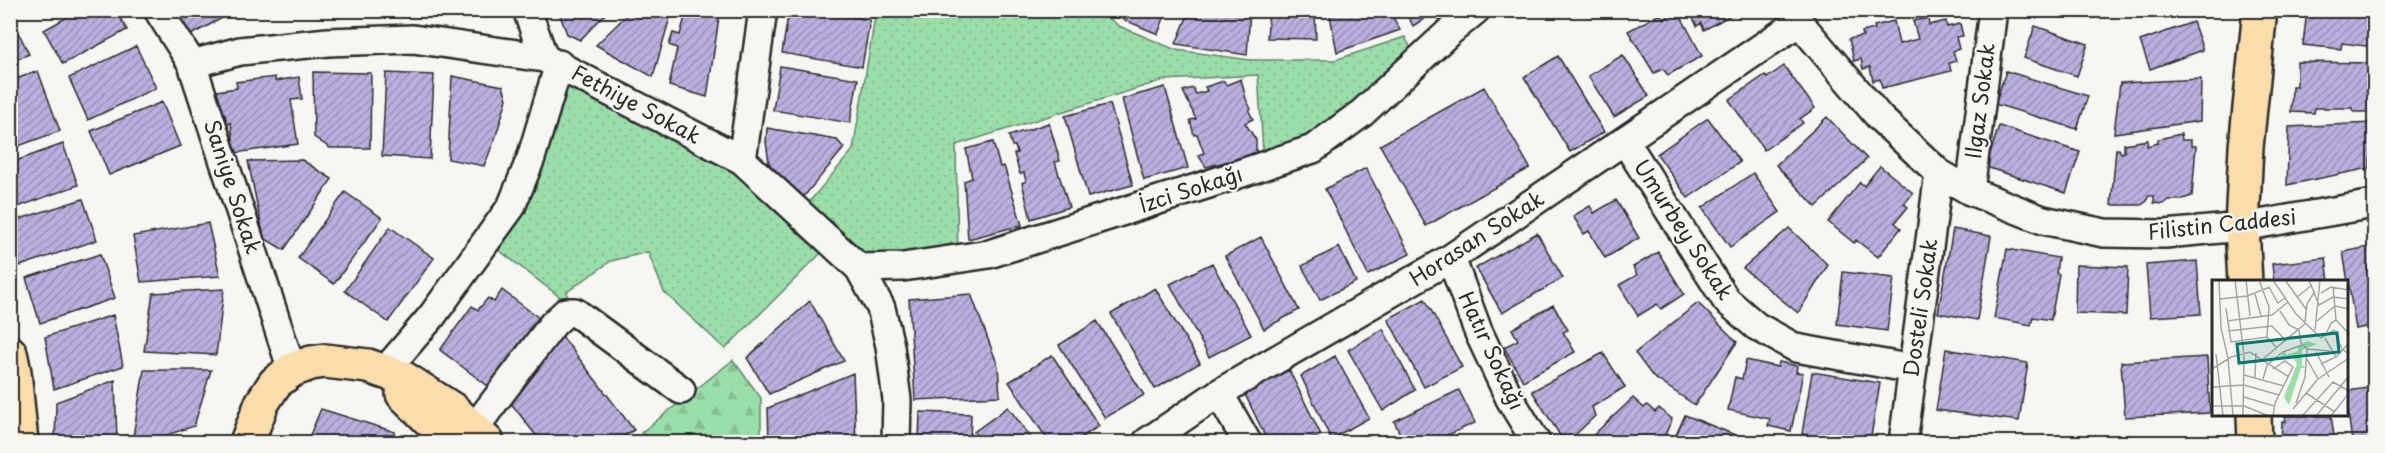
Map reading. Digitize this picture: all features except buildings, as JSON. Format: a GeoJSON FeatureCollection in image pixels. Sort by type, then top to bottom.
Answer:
{"type":"FeatureCollection","features":[{"type":"Feature","properties":{"kind":"main road"},"geometry":{"type":"LineString","coordinates":[[2246,280],[2242,227],[2246,147],[2260,10]]}},
{"type":"Feature","properties":{"kind":"main road"},"geometry":{"type":"LineString","coordinates":[[10,353],[15,372],[21,442]]}},
{"type":"Feature","properties":{"kind":"main road"},"geometry":{"type":"LineString","coordinates":[[247,442],[262,403],[275,383],[292,370],[311,363],[345,362],[368,366],[383,373],[471,438]]}},
{"type":"Feature","properties":{"kind":"main road"},"geometry":{"type":"LineString","coordinates":[[2254,417],[2255,442]]}},
{"type":"Feature","properties":{"kind":"street","name":"Saniye Sokak"},"geometry":{"type":"LineString","coordinates":[[158,10],[192,64],[292,370]]}},
{"type":"Feature","properties":{"kind":"street"},"geometry":{"type":"LineString","coordinates":[[383,373],[432,316],[511,207],[531,158],[551,61],[527,10]]}},
{"type":"Feature","properties":{"kind":"street"},"geometry":{"type":"LineString","coordinates":[[742,160],[763,10]]}},
{"type":"Feature","properties":{"kind":"street","name":"İzci Sokağı"},"geometry":{"type":"LineString","coordinates":[[859,268],[903,267],[989,254],[1313,149],[1362,113],[1476,10]]}},
{"type":"Feature","properties":{"kind":"street","name":"Ilgaz Sokak"},"geometry":{"type":"LineString","coordinates":[[1970,191],[1993,10]]}},
{"type":"Feature","properties":{"kind":"street","name":"Filistin Caddesi"},"geometry":{"type":"LineString","coordinates":[[1796,16],[1880,118],[1939,173],[1970,191],[2043,220],[2104,232],[2165,234],[2242,227],[2374,204]]}},
{"type":"Feature","properties":{"kind":"street","name":"Horasan Sokak"},"geometry":{"type":"LineString","coordinates":[[1147,442],[1219,393],[1451,258],[1625,141],[1796,16]]}},
{"type":"Feature","properties":{"kind":"street","name":"Fethiye Sokak"},"geometry":{"type":"LineString","coordinates":[[192,64],[240,51],[328,42],[413,39],[551,61],[742,160],[859,268],[881,308],[891,346],[897,400],[896,442]]}},
{"type":"Feature","properties":{"kind":"street","name":"Umurbey Sokak"},"geometry":{"type":"LineString","coordinates":[[1625,141],[1726,300],[1756,326],[1796,348],[1913,369]]}},
{"type":"Feature","properties":{"kind":"street","name":"Dosteli Sokak"},"geometry":{"type":"LineString","coordinates":[[1903,442],[1939,173]]}},
{"type":"Feature","properties":{"kind":"street","name":"Hatır Sokağı"},"geometry":{"type":"LineString","coordinates":[[1451,258],[1478,331],[1510,399],[1536,442]]}},
{"type":"Feature","properties":{"kind":"street"},"geometry":{"type":"LineString","coordinates":[[471,438],[553,324],[566,312],[575,312],[681,390]]}},
{"type":"Feature","properties":{"kind":"street"},"geometry":{"type":"LineString","coordinates":[[1219,393],[1247,442]]}},
{"type":"Feature","properties":{"kind":"green space"},"geometry":{"type":"Polygon","coordinates":[[[876,11],[1099,11],[1119,26],[1176,50],[1250,60],[1335,60],[1405,37],[1418,62],[1362,113],[1264,166],[1258,75],[1164,80],[956,145],[958,259],[859,268],[831,243],[725,349],[664,292],[648,252],[611,261],[567,292],[569,304],[487,241],[559,64],[742,160],[799,214],[853,150],[876,11]]]}},
{"type":"Feature","properties":{"kind":"green space"},"geometry":{"type":"Polygon","coordinates":[[[733,360],[761,398],[761,442],[657,442],[641,433],[733,360]]]}}]}
